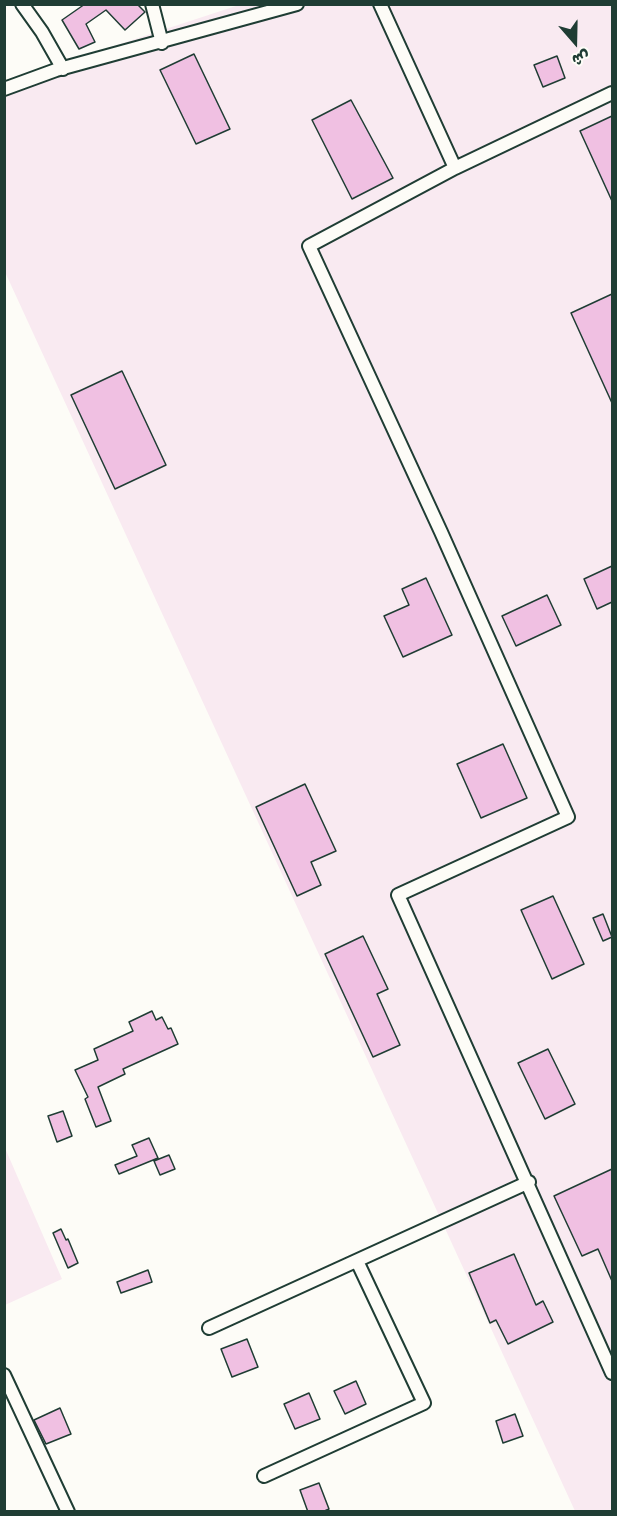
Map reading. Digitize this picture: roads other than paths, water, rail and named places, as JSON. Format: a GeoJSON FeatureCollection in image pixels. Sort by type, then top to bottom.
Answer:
{"type":"FeatureCollection","features":[{"type":"Feature","properties":{"kind":"street"},"geometry":{"type":"LineString","coordinates":[[22,4],[42,32],[63,69]]}},
{"type":"Feature","properties":{"kind":"street"},"geometry":{"type":"LineString","coordinates":[[152,4],[162,43]]}},
{"type":"Feature","properties":{"kind":"street"},"geometry":{"type":"LineString","coordinates":[[4,89],[63,69],[297,4]]}},
{"type":"Feature","properties":{"kind":"street"},"geometry":{"type":"LineString","coordinates":[[380,4],[455,168]]}},
{"type":"Feature","properties":{"kind":"street"},"geometry":{"type":"LineString","coordinates":[[612,93],[455,168],[309,246],[441,532],[568,817],[398,895],[529,1182],[612,1372]]}},
{"type":"Feature","properties":{"kind":"street"},"geometry":{"type":"LineString","coordinates":[[209,1328],[529,1182]]}},
{"type":"Feature","properties":{"kind":"street"},"geometry":{"type":"LineString","coordinates":[[264,1476],[424,1403],[357,1261]]}},
{"type":"Feature","properties":{"kind":"street"},"geometry":{"type":"LineString","coordinates":[[4,1375],[68,1512]]}}]}
